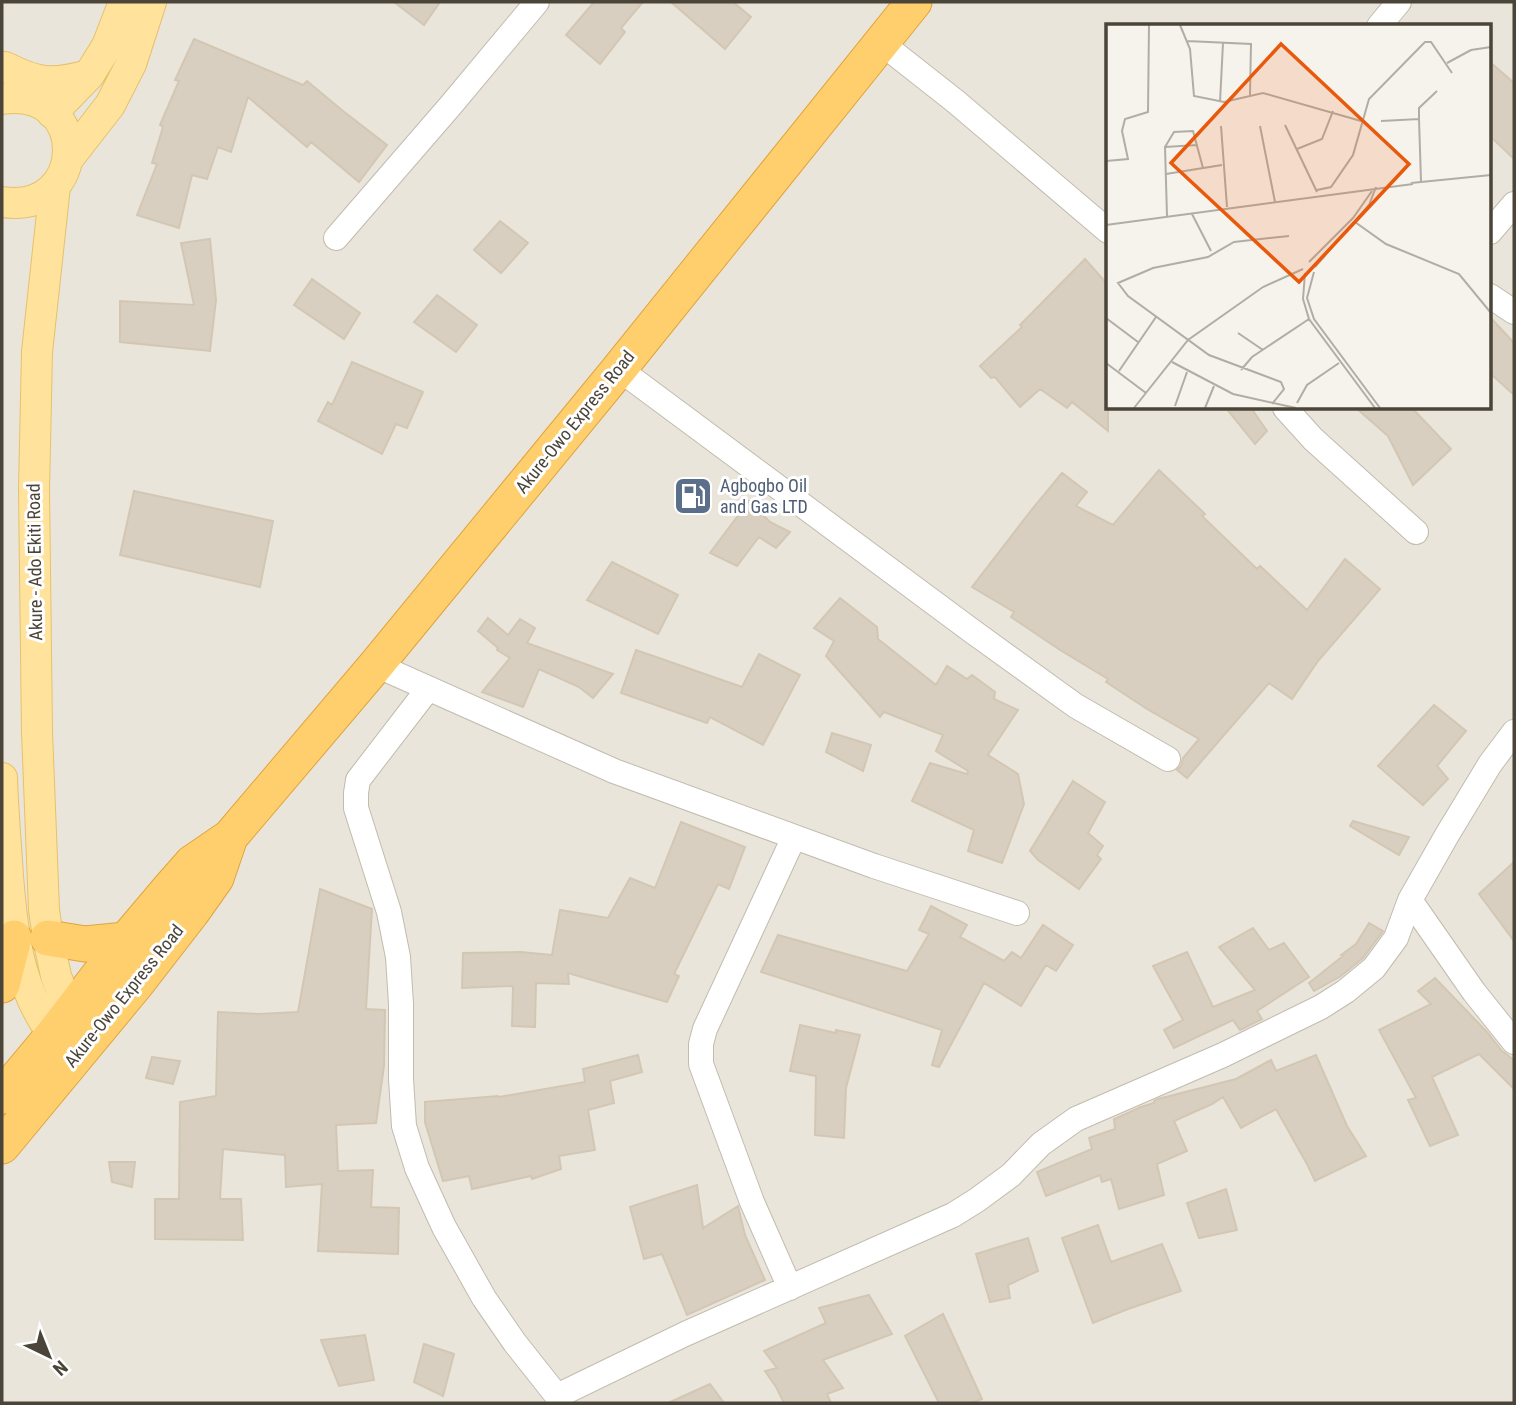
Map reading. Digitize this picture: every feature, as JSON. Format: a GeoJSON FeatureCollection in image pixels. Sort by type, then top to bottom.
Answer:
{"type":"FeatureCollection","features":[{"type":"Feature","properties":{"kind":"highway","name":"Akure-Owo Express Road"},"geometry":{"type":"LineString","coordinates":[[2,1146],[72,1036],[126,940],[192,863],[230,837],[376,665],[619,369],[914,2]]}},
{"type":"Feature","properties":{"kind":"highway","name":"Akure-Owo Express Road"},"geometry":{"type":"LineString","coordinates":[[2,1096],[137,984],[216,878],[230,837]]}},
{"type":"Feature","properties":{"kind":"highway"},"geometry":{"type":"LineString","coordinates":[[2,985],[31,938],[85,944],[126,940]]}},
{"type":"Feature","properties":{"kind":"main road"},"geometry":{"type":"LineString","coordinates":[[52,113],[89,75],[107,46],[124,2]]}},
{"type":"Feature","properties":{"kind":"main road"},"geometry":{"type":"LineString","coordinates":[[68,159],[110,105],[131,64],[151,2]]}},
{"type":"Feature","properties":{"kind":"main road"},"geometry":{"type":"LineString","coordinates":[[4,65],[29,79],[46,82],[68,81],[89,75]]}},
{"type":"Feature","properties":{"kind":"main road"},"geometry":{"type":"LineString","coordinates":[[4,65],[9,98],[32,99],[52,113],[65,129],[68,159]]}},
{"type":"Feature","properties":{"kind":"main road","name":"Akure - Ado Ekiti Road"},"geometry":{"type":"LineString","coordinates":[[31,938],[44,910],[37,732],[34,490],[37,352],[55,186],[68,159]]}},
{"type":"Feature","properties":{"kind":"main road"},"geometry":{"type":"LineString","coordinates":[[2,202],[29,202],[43,196],[55,186]]}},
{"type":"Feature","properties":{"kind":"main road"},"geometry":{"type":"LineString","coordinates":[[2,778],[3,814],[31,938],[56,976],[72,1036]]}},
{"type":"Feature","properties":{"kind":"street"},"geometry":{"type":"LineString","coordinates":[[336,238],[537,2]]}},
{"type":"Feature","properties":{"kind":"street"},"geometry":{"type":"LineString","coordinates":[[1381,24],[1399,2]]}},
{"type":"Feature","properties":{"kind":"street"},"geometry":{"type":"LineString","coordinates":[[880,42],[955,101],[1106,229]]}},
{"type":"Feature","properties":{"kind":"street"},"geometry":{"type":"LineString","coordinates":[[1492,230],[1514,204]]}},
{"type":"Feature","properties":{"kind":"street"},"geometry":{"type":"LineString","coordinates":[[1492,297],[1514,312]]}},
{"type":"Feature","properties":{"kind":"street"},"geometry":{"type":"LineString","coordinates":[[619,369],[1076,706],[1168,760]]}},
{"type":"Feature","properties":{"kind":"street"},"geometry":{"type":"LineString","coordinates":[[1287,410],[1313,439],[1416,532]]}},
{"type":"Feature","properties":{"kind":"street"},"geometry":{"type":"LineString","coordinates":[[376,665],[614,771],[874,866],[1017,913]]}},
{"type":"Feature","properties":{"kind":"street"},"geometry":{"type":"LineString","coordinates":[[428,689],[358,780],[356,793],[356,808],[389,912],[398,957],[404,1126],[417,1168],[444,1227],[484,1298],[559,1400],[685,1334],[953,1215],[1010,1175],[1041,1144],[1076,1119],[1223,1055],[1321,1007],[1346,991],[1374,968],[1396,937],[1410,900],[1490,764],[1514,732]]}},
{"type":"Feature","properties":{"kind":"street"},"geometry":{"type":"LineString","coordinates":[[790,1288],[752,1202],[701,1064],[701,1044],[710,1017],[794,837]]}},
{"type":"Feature","properties":{"kind":"street"},"geometry":{"type":"LineString","coordinates":[[1410,900],[1474,992],[1514,1042]]}},
{"type":"Feature","properties":{"kind":"shaded area"},"geometry":{"type":"Polygon","coordinates":[[[2,2],[1514,2],[1514,1403],[2,1403],[2,2]]]}},
{"type":"Feature","properties":{"kind":"building"},"geometry":{"type":"Polygon","coordinates":[[[394,2],[440,2],[424,25],[394,2]]]}},
{"type":"Feature","properties":{"kind":"building"},"geometry":{"type":"Polygon","coordinates":[[[594,2],[643,2],[621,28],[625,32],[600,64],[566,35],[594,2]]]}},
{"type":"Feature","properties":{"kind":"building"},"geometry":{"type":"Polygon","coordinates":[[[671,2],[733,2],[751,17],[725,49],[671,2]]]}},
{"type":"Feature","properties":{"kind":"building"},"geometry":{"type":"Polygon","coordinates":[[[194,39],[303,85],[307,81],[387,145],[359,182],[311,142],[307,147],[248,97],[231,152],[218,147],[207,179],[192,175],[179,228],[137,215],[157,164],[152,163],[163,127],[160,125],[179,81],[175,80],[194,39]]]}},
{"type":"Feature","properties":{"kind":"building"},"geometry":{"type":"Polygon","coordinates":[[[1492,64],[1514,83],[1514,159],[1492,138],[1492,64]]]}},
{"type":"Feature","properties":{"kind":"building"},"geometry":{"type":"Polygon","coordinates":[[[500,221],[528,243],[501,273],[474,250],[500,221]]]}},
{"type":"Feature","properties":{"kind":"building"},"geometry":{"type":"Polygon","coordinates":[[[210,239],[216,300],[210,351],[120,342],[120,301],[194,305],[181,243],[210,239]]]}},
{"type":"Feature","properties":{"kind":"building"},"geometry":{"type":"Polygon","coordinates":[[[1085,259],[1106,283],[1108,431],[1072,402],[1067,408],[1040,389],[1020,407],[995,377],[991,378],[980,366],[1022,327],[1020,325],[1085,259]]]}},
{"type":"Feature","properties":{"kind":"building"},"geometry":{"type":"Polygon","coordinates":[[[312,279],[360,313],[344,339],[294,305],[312,279]]]}},
{"type":"Feature","properties":{"kind":"building"},"geometry":{"type":"Polygon","coordinates":[[[437,295],[477,325],[456,352],[414,322],[437,295]]]}},
{"type":"Feature","properties":{"kind":"building"},"geometry":{"type":"Polygon","coordinates":[[[1492,319],[1514,343],[1514,395],[1492,375],[1492,319]]]}},
{"type":"Feature","properties":{"kind":"building"},"geometry":{"type":"Polygon","coordinates":[[[352,362],[423,392],[407,428],[396,424],[382,454],[318,421],[328,402],[332,405],[352,362]]]}},
{"type":"Feature","properties":{"kind":"building"},"geometry":{"type":"Polygon","coordinates":[[[1228,410],[1252,410],[1267,431],[1255,444],[1228,410]]]}},
{"type":"Feature","properties":{"kind":"building"},"geometry":{"type":"Polygon","coordinates":[[[1358,410],[1414,410],[1451,449],[1413,485],[1388,436],[1358,410]]]}},
{"type":"Feature","properties":{"kind":"building"},"geometry":{"type":"Polygon","coordinates":[[[1159,470],[1257,569],[1260,566],[1307,610],[1345,559],[1380,589],[1318,661],[1292,699],[1269,683],[1187,778],[1177,770],[1199,739],[1106,682],[1108,679],[1011,617],[1014,612],[972,587],[1062,473],[1087,492],[1076,506],[1113,525],[1159,470]]]}},
{"type":"Feature","properties":{"kind":"building"},"geometry":{"type":"Polygon","coordinates":[[[134,491],[273,521],[260,587],[120,555],[134,491]]]}},
{"type":"Feature","properties":{"kind":"building"},"geometry":{"type":"Polygon","coordinates":[[[749,501],[770,522],[790,532],[776,548],[759,537],[737,566],[710,553],[749,501]]]}},
{"type":"Feature","properties":{"kind":"building"},"geometry":{"type":"Polygon","coordinates":[[[612,562],[678,595],[658,634],[587,600],[612,562]]]}},
{"type":"Feature","properties":{"kind":"building"},"geometry":{"type":"Polygon","coordinates":[[[840,598],[877,627],[878,639],[936,685],[947,666],[967,679],[972,675],[995,692],[994,699],[1018,710],[988,755],[1018,774],[1024,804],[1002,863],[968,851],[974,830],[912,801],[930,763],[967,774],[968,771],[936,751],[943,735],[884,712],[880,717],[826,656],[834,641],[814,628],[840,598]]]}},
{"type":"Feature","properties":{"kind":"building"},"geometry":{"type":"Polygon","coordinates":[[[488,618],[508,635],[520,619],[535,628],[527,643],[613,674],[593,698],[579,687],[539,669],[523,707],[482,692],[510,658],[497,650],[498,648],[478,631],[488,618]]]}},
{"type":"Feature","properties":{"kind":"building"},"geometry":{"type":"Polygon","coordinates":[[[636,650],[742,687],[759,654],[800,675],[763,745],[710,717],[707,723],[621,693],[636,650]]]}},
{"type":"Feature","properties":{"kind":"building"},"geometry":{"type":"Polygon","coordinates":[[[1434,705],[1466,731],[1437,766],[1448,779],[1423,805],[1378,766],[1434,705]]]}},
{"type":"Feature","properties":{"kind":"building"},"geometry":{"type":"Polygon","coordinates":[[[832,733],[871,745],[863,771],[826,752],[832,733]]]}},
{"type":"Feature","properties":{"kind":"building"},"geometry":{"type":"Polygon","coordinates":[[[1073,781],[1105,802],[1088,833],[1103,846],[1097,855],[1101,859],[1079,889],[1038,860],[1030,851],[1073,781]]]}},
{"type":"Feature","properties":{"kind":"building"},"geometry":{"type":"Polygon","coordinates":[[[1353,821],[1409,837],[1399,855],[1350,826],[1353,821]]]}},
{"type":"Feature","properties":{"kind":"building"},"geometry":{"type":"Polygon","coordinates":[[[681,822],[745,847],[729,889],[718,884],[674,974],[679,976],[667,1002],[568,973],[569,984],[536,983],[535,1027],[512,1026],[513,986],[462,988],[463,953],[521,952],[552,955],[560,910],[608,918],[630,878],[655,888],[681,822]]]}},
{"type":"Feature","properties":{"kind":"building"},"geometry":{"type":"Polygon","coordinates":[[[1514,862],[1514,941],[1479,894],[1514,862]]]}},
{"type":"Feature","properties":{"kind":"building"},"geometry":{"type":"Polygon","coordinates":[[[320,889],[372,909],[366,1009],[385,1010],[384,1066],[376,1123],[336,1125],[338,1171],[373,1170],[371,1207],[399,1208],[398,1254],[318,1251],[322,1184],[286,1187],[285,1155],[223,1149],[220,1199],[241,1199],[243,1240],[155,1239],[155,1199],[179,1199],[180,1102],[216,1096],[218,1012],[298,1012],[320,889]]]}},
{"type":"Feature","properties":{"kind":"building"},"geometry":{"type":"Polygon","coordinates":[[[931,906],[967,925],[960,937],[1004,961],[1012,952],[1021,958],[1043,925],[1073,945],[1056,971],[1046,965],[1021,1006],[984,983],[939,1067],[932,1065],[942,1030],[761,972],[778,935],[907,971],[929,934],[919,930],[931,906]]]}},
{"type":"Feature","properties":{"kind":"building"},"geometry":{"type":"Polygon","coordinates":[[[1369,923],[1383,931],[1363,958],[1341,976],[1314,991],[1309,983],[1356,944],[1369,923]]]}},
{"type":"Feature","properties":{"kind":"building"},"geometry":{"type":"Polygon","coordinates":[[[1253,928],[1269,950],[1284,943],[1309,977],[1257,1011],[1262,1019],[1240,1030],[1233,1020],[1174,1048],[1164,1030],[1183,1020],[1153,966],[1187,952],[1213,1007],[1255,990],[1219,947],[1253,928]]]}},
{"type":"Feature","properties":{"kind":"building"},"geometry":{"type":"Polygon","coordinates":[[[1435,978],[1502,1051],[1514,1060],[1514,1089],[1479,1054],[1432,1077],[1458,1135],[1430,1146],[1408,1100],[1416,1098],[1379,1030],[1431,1004],[1418,991],[1435,978]]]}},
{"type":"Feature","properties":{"kind":"building"},"geometry":{"type":"Polygon","coordinates":[[[800,1025],[860,1035],[846,1088],[844,1138],[815,1135],[816,1076],[790,1071],[800,1025]]]}},
{"type":"Feature","properties":{"kind":"building"},"geometry":{"type":"Polygon","coordinates":[[[638,1055],[642,1072],[610,1081],[614,1103],[588,1110],[595,1150],[559,1156],[561,1169],[532,1179],[531,1176],[472,1189],[469,1176],[443,1181],[425,1122],[425,1102],[499,1097],[585,1082],[583,1069],[638,1055]]]}},
{"type":"Feature","properties":{"kind":"building"},"geometry":{"type":"Polygon","coordinates":[[[1316,1055],[1347,1126],[1366,1156],[1315,1181],[1276,1109],[1241,1128],[1223,1097],[1174,1121],[1187,1151],[1157,1164],[1164,1195],[1119,1209],[1111,1179],[1102,1182],[1100,1175],[1046,1196],[1037,1172],[1092,1149],[1089,1138],[1115,1129],[1114,1119],[1158,1099],[1236,1079],[1271,1060],[1276,1071],[1316,1055]]]}},
{"type":"Feature","properties":{"kind":"building"},"geometry":{"type":"Polygon","coordinates":[[[152,1057],[180,1061],[173,1084],[146,1078],[152,1057]]]}},
{"type":"Feature","properties":{"kind":"building"},"geometry":{"type":"Polygon","coordinates":[[[109,1162],[135,1162],[132,1187],[112,1182],[109,1162]]]}},
{"type":"Feature","properties":{"kind":"building"},"geometry":{"type":"Polygon","coordinates":[[[697,1185],[703,1228],[738,1206],[745,1235],[765,1280],[687,1315],[662,1254],[644,1259],[630,1207],[697,1185]]]}},
{"type":"Feature","properties":{"kind":"building"},"geometry":{"type":"Polygon","coordinates":[[[1226,1189],[1237,1230],[1199,1238],[1187,1203],[1226,1189]]]}},
{"type":"Feature","properties":{"kind":"building"},"geometry":{"type":"Polygon","coordinates":[[[1098,1225],[1111,1262],[1162,1244],[1181,1291],[1093,1323],[1062,1238],[1098,1225]]]}},
{"type":"Feature","properties":{"kind":"building"},"geometry":{"type":"Polygon","coordinates":[[[1028,1238],[1038,1271],[1008,1285],[1010,1298],[990,1302],[976,1254],[1028,1238]]]}},
{"type":"Feature","properties":{"kind":"building"},"geometry":{"type":"Polygon","coordinates":[[[869,1295],[892,1334],[823,1360],[843,1388],[827,1394],[831,1403],[784,1403],[765,1371],[777,1368],[764,1351],[826,1323],[819,1308],[869,1295]]]}},
{"type":"Feature","properties":{"kind":"building"},"geometry":{"type":"Polygon","coordinates":[[[943,1314],[982,1399],[972,1403],[939,1403],[905,1336],[943,1314]]]}},
{"type":"Feature","properties":{"kind":"building"},"geometry":{"type":"Polygon","coordinates":[[[365,1335],[374,1380],[339,1386],[321,1340],[365,1335]]]}},
{"type":"Feature","properties":{"kind":"building"},"geometry":{"type":"Polygon","coordinates":[[[424,1344],[454,1354],[443,1396],[414,1382],[424,1344]]]}},
{"type":"Feature","properties":{"kind":"building"},"geometry":{"type":"Polygon","coordinates":[[[710,1384],[724,1403],[668,1403],[710,1384]]]}},
{"type":"Feature","properties":{"kind":"place","name":"Agbogbo Oil and Gas LTD"},"geometry":{"type":"Point","coordinates":[693,496]}}]}
